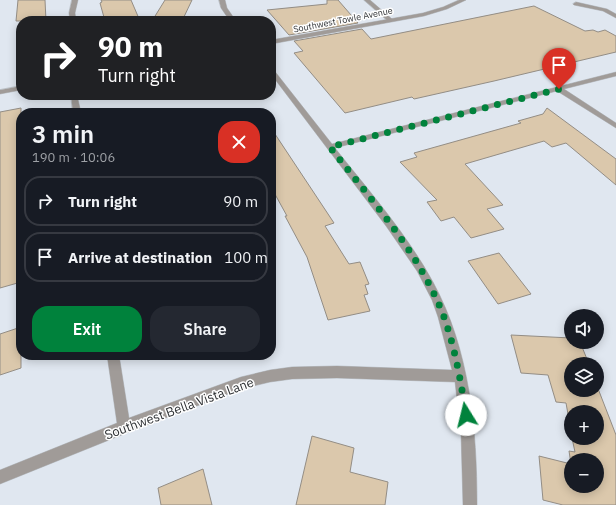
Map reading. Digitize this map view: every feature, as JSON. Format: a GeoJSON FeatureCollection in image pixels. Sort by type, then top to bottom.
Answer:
{"type":"FeatureCollection","features":[{"type":"Feature","properties":{"kind":"street"},"geometry":{"type":"LineString","coordinates":[[72,16],[75,0]]}},
{"type":"Feature","properties":{"kind":"street"},"geometry":{"type":"LineString","coordinates":[[222,0],[224,8],[230,16]]}},
{"type":"Feature","properties":{"kind":"street"},"geometry":{"type":"LineString","coordinates":[[367,0],[390,20]]}},
{"type":"Feature","properties":{"kind":"street","name":"Southwest Towle Avenue"},"geometry":{"type":"LineString","coordinates":[[276,41],[436,11],[463,0]]}},
{"type":"Feature","properties":{"kind":"street"},"geometry":{"type":"LineString","coordinates":[[576,4],[604,10],[616,16]]}},
{"type":"Feature","properties":{"kind":"street"},"geometry":{"type":"LineString","coordinates":[[330,147],[616,74]]}},
{"type":"Feature","properties":{"kind":"street"},"geometry":{"type":"LineString","coordinates":[[276,77],[396,233],[416,262],[431,288],[443,316],[460,376],[466,415],[470,472],[470,505]]}},
{"type":"Feature","properties":{"kind":"street"},"geometry":{"type":"LineString","coordinates":[[0,92],[16,89]]}},
{"type":"Feature","properties":{"kind":"street"},"geometry":{"type":"LineString","coordinates":[[559,89],[616,126]]}},
{"type":"Feature","properties":{"kind":"street"},"geometry":{"type":"LineString","coordinates":[[114,360],[124,427]]}},
{"type":"Feature","properties":{"kind":"street","name":"Southwest Bella Vista Lane"},"geometry":{"type":"LineString","coordinates":[[0,477],[124,427],[241,383],[270,376],[292,373],[337,372],[460,376]]}},
{"type":"Feature","properties":{"kind":"building"},"geometry":{"type":"Polygon","coordinates":[[[18,0],[45,0],[46,16],[16,16],[18,0]]]}},
{"type":"Feature","properties":{"kind":"building"},"geometry":{"type":"Polygon","coordinates":[[[101,0],[131,0],[138,16],[104,16],[100,3],[102,2],[101,0]]]}},
{"type":"Feature","properties":{"kind":"building"},"geometry":{"type":"Polygon","coordinates":[[[165,0],[192,0],[184,16],[155,16],[165,0]]]}},
{"type":"Feature","properties":{"kind":"building"},"geometry":{"type":"Polygon","coordinates":[[[327,0],[338,0],[358,23],[289,35],[276,20],[276,16],[272,16],[267,10],[327,4],[327,0]]]}},
{"type":"Feature","properties":{"kind":"building"},"geometry":{"type":"Polygon","coordinates":[[[534,6],[585,31],[593,30],[598,32],[605,30],[616,36],[616,52],[494,81],[414,99],[412,97],[345,113],[294,53],[303,51],[294,41],[362,29],[371,39],[534,6]]]}},
{"type":"Feature","properties":{"kind":"building"},"geometry":{"type":"Polygon","coordinates":[[[547,108],[616,159],[616,185],[566,143],[552,147],[544,141],[465,164],[503,205],[487,209],[504,229],[471,238],[454,217],[441,221],[427,202],[437,200],[400,162],[417,157],[414,153],[521,123],[518,121],[543,114],[547,108]]]}},
{"type":"Feature","properties":{"kind":"building"},"geometry":{"type":"Polygon","coordinates":[[[16,109],[16,283],[0,288],[0,112],[16,109]]]}},
{"type":"Feature","properties":{"kind":"building"},"geometry":{"type":"Polygon","coordinates":[[[276,136],[334,223],[325,226],[349,264],[360,262],[369,284],[365,285],[368,294],[364,295],[370,311],[328,320],[307,257],[285,216],[287,216],[276,196],[276,136]]]}},
{"type":"Feature","properties":{"kind":"building"},"geometry":{"type":"Polygon","coordinates":[[[499,253],[531,294],[498,304],[468,261],[499,253]]]}},
{"type":"Feature","properties":{"kind":"building"},"geometry":{"type":"Polygon","coordinates":[[[16,329],[16,360],[21,360],[21,368],[0,375],[0,334],[16,329]]]}},
{"type":"Feature","properties":{"kind":"building"},"geometry":{"type":"Polygon","coordinates":[[[511,335],[564,338],[564,349],[583,349],[586,357],[564,357],[564,397],[601,397],[616,435],[616,505],[563,505],[543,500],[539,456],[564,462],[564,493],[604,493],[604,453],[569,453],[569,451],[575,452],[574,445],[604,445],[604,405],[566,405],[566,403],[556,402],[548,375],[521,373],[511,335]]]}},
{"type":"Feature","properties":{"kind":"building"},"geometry":{"type":"Polygon","coordinates":[[[312,436],[354,448],[350,472],[388,482],[385,505],[296,505],[312,436]]]}},
{"type":"Feature","properties":{"kind":"building"},"geometry":{"type":"Polygon","coordinates":[[[203,469],[212,505],[161,505],[158,488],[203,469]]]}},
{"type":"Feature","properties":{"kind":"route"},"geometry":{"type":"LineString","coordinates":[[466,415],[460,376],[453,348],[443,316],[431,288],[416,262],[396,233],[330,147],[559,89]]}}]}
